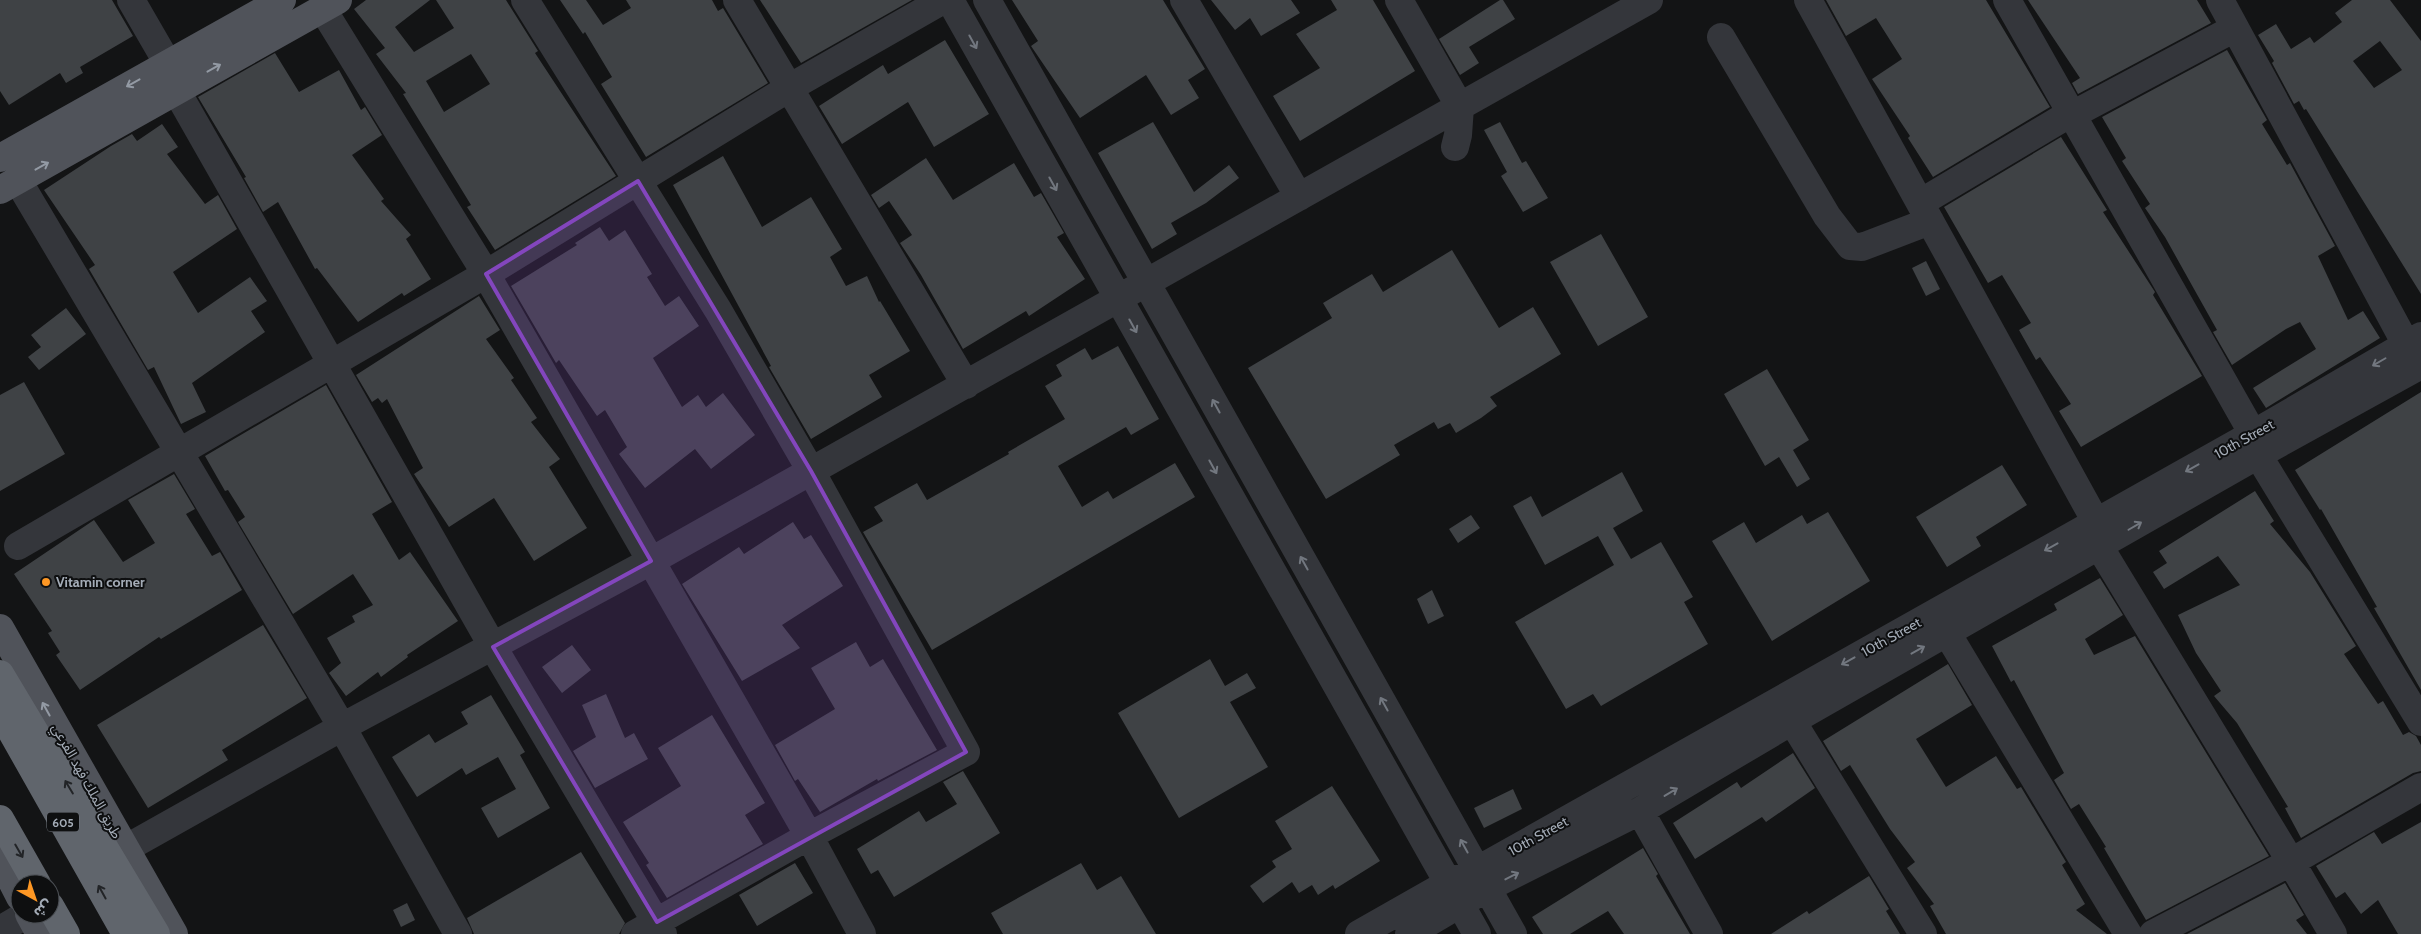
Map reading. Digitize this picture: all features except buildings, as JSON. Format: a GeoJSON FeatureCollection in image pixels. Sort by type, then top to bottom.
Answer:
{"type":"FeatureCollection","features":[{"type":"Feature","properties":{"kind":"highway"},"geometry":{"type":"LineString","coordinates":[[0,674],[156,934]]}},
{"type":"Feature","properties":{"kind":"highway","name":"605"},"geometry":{"type":"LineString","coordinates":[[0,711],[126,934]]}},
{"type":"Feature","properties":{"kind":"highway"},"geometry":{"type":"LineString","coordinates":[[0,819],[31,874]]}},
{"type":"Feature","properties":{"kind":"main road"},"geometry":{"type":"LineString","coordinates":[[9,185],[176,75],[282,0]]}},
{"type":"Feature","properties":{"kind":"main road"},"geometry":{"type":"LineString","coordinates":[[2,152],[330,4]]}},
{"type":"Feature","properties":{"kind":"main road","name":"طريق الملك فهد الفرعي"},"geometry":{"type":"LineString","coordinates":[[0,628],[174,934]]}},
{"type":"Feature","properties":{"kind":"main road"},"geometry":{"type":"LineString","coordinates":[[0,858],[10,878]]}},
{"type":"Feature","properties":{"kind":"street"},"geometry":{"type":"LineString","coordinates":[[131,0],[176,75],[331,365],[493,647],[652,930],[809,836],[966,752],[811,471],[718,310],[526,0]]}},
{"type":"Feature","properties":{"kind":"street"},"geometry":{"type":"LineString","coordinates":[[737,0],[966,384]]}},
{"type":"Feature","properties":{"kind":"street"},"geometry":{"type":"LineString","coordinates":[[18,546],[486,274],[789,88],[943,0]]}},
{"type":"Feature","properties":{"kind":"street"},"geometry":{"type":"LineString","coordinates":[[950,0],[1477,934]]}},
{"type":"Feature","properties":{"kind":"street"},"geometry":{"type":"LineString","coordinates":[[987,0],[1513,934]]}},
{"type":"Feature","properties":{"kind":"street"},"geometry":{"type":"LineString","coordinates":[[1184,0],[1299,197]]}},
{"type":"Feature","properties":{"kind":"street"},"geometry":{"type":"LineString","coordinates":[[1399,0],[1460,107],[1455,147]]}},
{"type":"Feature","properties":{"kind":"street"},"geometry":{"type":"LineString","coordinates":[[125,849],[342,727],[651,561],[1460,107],[1615,8],[1649,0]]}},
{"type":"Feature","properties":{"kind":"street"},"geometry":{"type":"LineString","coordinates":[[1808,0],[1925,212],[2098,534],[2333,934]]}},
{"type":"Feature","properties":{"kind":"street"},"geometry":{"type":"LineString","coordinates":[[2007,0],[2256,444],[2421,722]]}},
{"type":"Feature","properties":{"kind":"street"},"geometry":{"type":"LineString","coordinates":[[2220,0],[2416,361]]}},
{"type":"Feature","properties":{"kind":"street"},"geometry":{"type":"LineString","coordinates":[[330,4],[809,836],[862,934]]}},
{"type":"Feature","properties":{"kind":"street"},"geometry":{"type":"LineString","coordinates":[[1720,37],[1827,216],[1850,246],[1862,246],[1925,212],[2072,114],[2235,28]]}},
{"type":"Feature","properties":{"kind":"street"},"geometry":{"type":"LineString","coordinates":[[9,185],[180,452],[342,727],[458,934]]}},
{"type":"Feature","properties":{"kind":"street","name":"10th Street"},"geometry":{"type":"LineString","coordinates":[[1359,934],[1454,894],[1482,879],[2256,444],[2416,361]]}},
{"type":"Feature","properties":{"kind":"street","name":"10th Street"},"geometry":{"type":"LineString","coordinates":[[1482,879],[1640,811],[1792,721],[1947,634],[2098,534]]}},
{"type":"Feature","properties":{"kind":"street"},"geometry":{"type":"LineString","coordinates":[[1947,634],[2128,934]]}},
{"type":"Feature","properties":{"kind":"street"},"geometry":{"type":"LineString","coordinates":[[1792,721],[1923,934]]}},
{"type":"Feature","properties":{"kind":"street"},"geometry":{"type":"LineString","coordinates":[[2154,934],[2291,862],[2421,787]]}},
{"type":"Feature","properties":{"kind":"street"},"geometry":{"type":"LineString","coordinates":[[1640,811],[1709,934]]}},
{"type":"Feature","properties":{"kind":"street","name":"10th Street"},"geometry":{"type":"LineString","coordinates":[[1409,934],[1454,894]]}},
{"type":"Feature","properties":{"kind":"highlighted area"},"geometry":{"type":"Polygon","coordinates":[[[638,181],[811,471],[966,752],[657,922],[493,647],[651,561],[486,274],[638,181]]]}},
{"type":"Feature","properties":{"kind":"place","name":"Vitamin corner"},"geometry":{"type":"Point","coordinates":[46,582]}}]}
